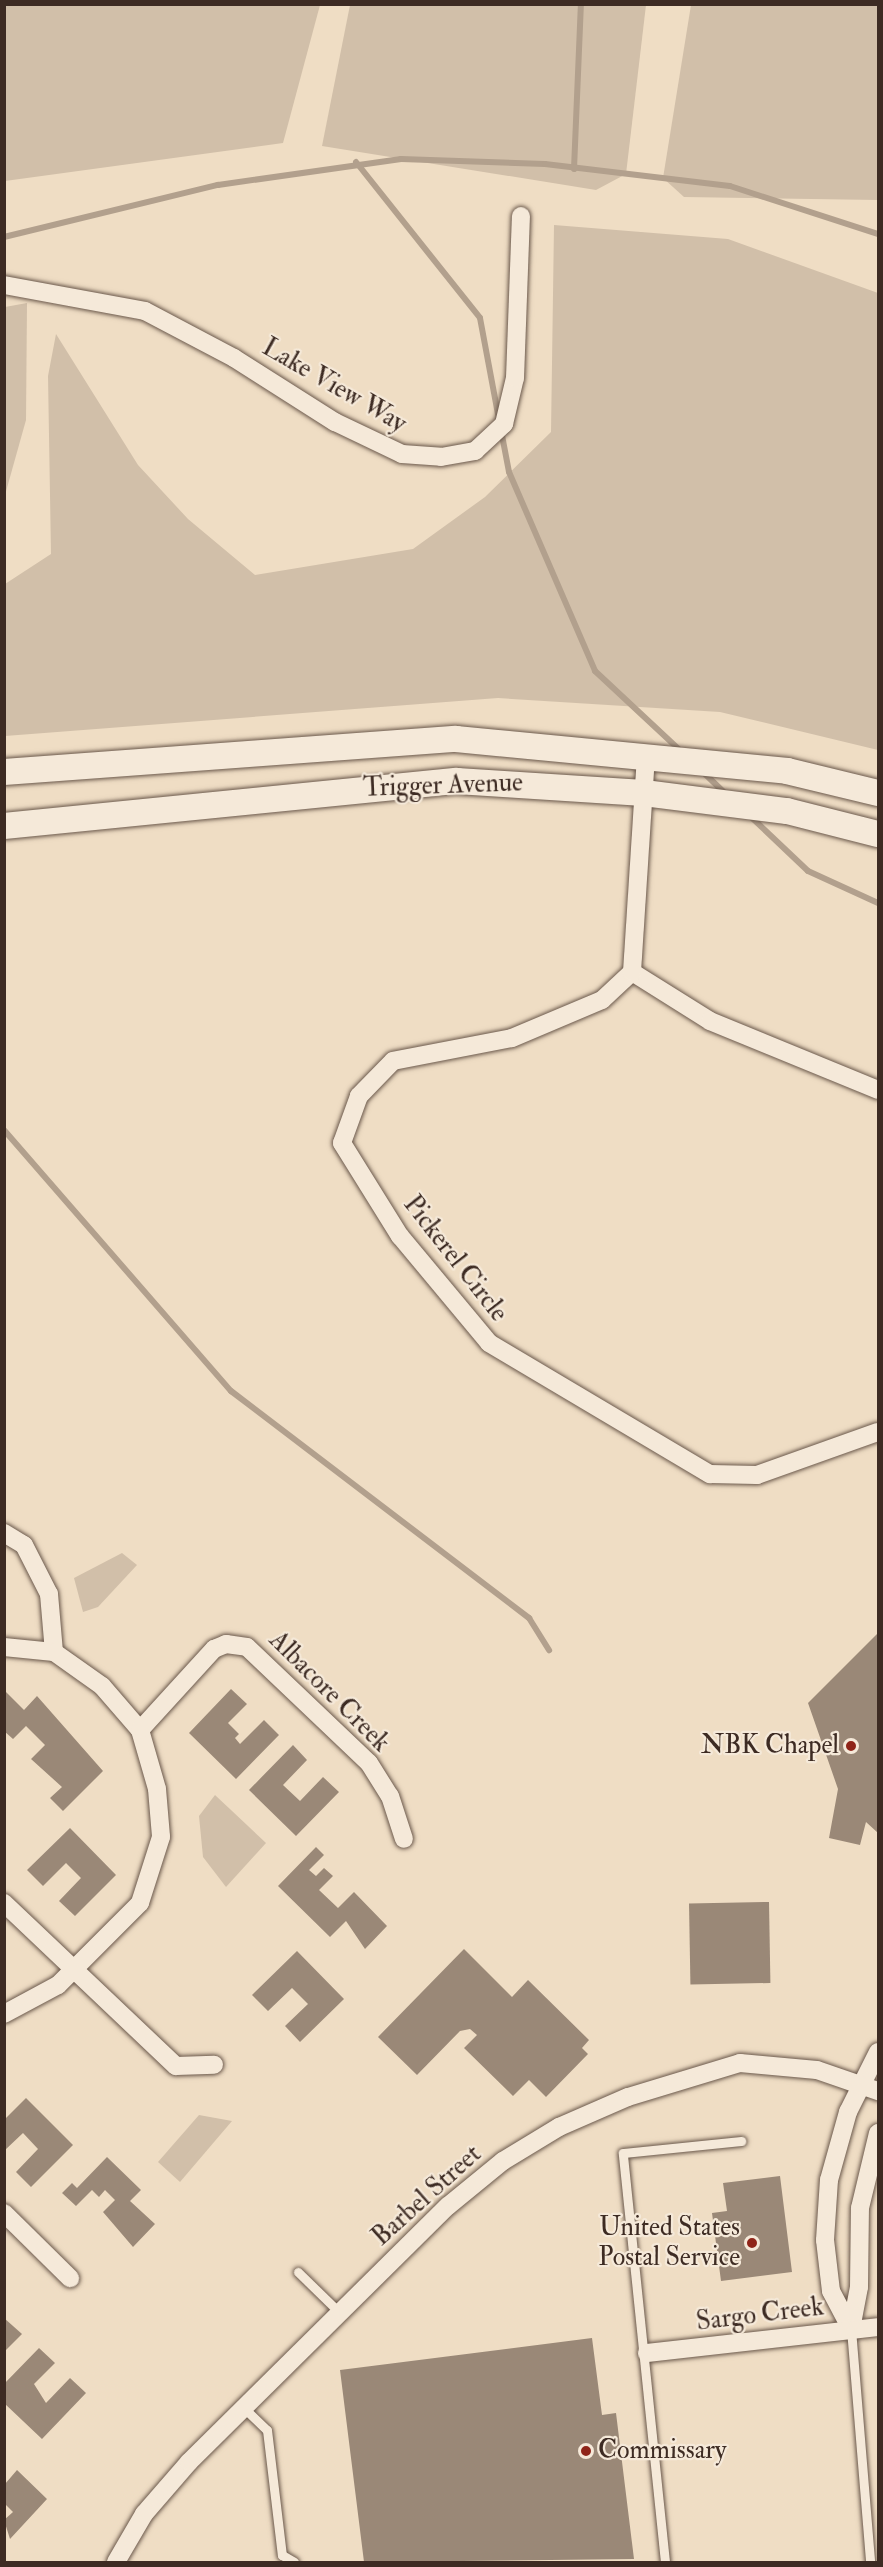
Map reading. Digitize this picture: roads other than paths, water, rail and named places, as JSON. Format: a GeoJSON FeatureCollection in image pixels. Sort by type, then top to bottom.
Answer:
{"type":"FeatureCollection","features":[{"type":"Feature","properties":{"kind":"main road","name":"Trigger Avenue"},"geometry":{"type":"LineString","coordinates":[[4,772],[456,739],[787,771],[879,792]]}},
{"type":"Feature","properties":{"kind":"main road","name":"Trigger Avenue"},"geometry":{"type":"LineString","coordinates":[[4,826],[457,781],[644,793],[787,812],[879,834]]}},
{"type":"Feature","properties":{"kind":"street","name":"Lake View Way"},"geometry":{"type":"LineString","coordinates":[[4,285],[145,311],[234,358],[334,422],[402,454],[441,457],[475,451],[504,424],[515,378],[521,216]]}},
{"type":"Feature","properties":{"kind":"street"},"geometry":{"type":"LineString","coordinates":[[646,758],[632,972],[710,1021],[879,1090]]}},
{"type":"Feature","properties":{"kind":"street","name":"Pickerel Circle"},"geometry":{"type":"LineString","coordinates":[[632,972],[602,1000],[512,1038],[393,1061],[359,1096],[342,1143],[400,1236],[489,1343],[710,1474],[757,1475],[879,1432]]}},
{"type":"Feature","properties":{"kind":"street"},"geometry":{"type":"LineString","coordinates":[[4,1533],[24,1545],[49,1594],[54,1652]]}},
{"type":"Feature","properties":{"kind":"street","name":"Albacore Creek"},"geometry":{"type":"LineString","coordinates":[[140,1730],[214,1649],[226,1644],[247,1647],[369,1763],[390,1796],[404,1839]]}},
{"type":"Feature","properties":{"kind":"street"},"geometry":{"type":"LineString","coordinates":[[4,1647],[54,1652],[102,1686],[140,1730],[157,1789],[161,1837],[140,1903],[74,1971],[39,1999],[4,2014]]}},
{"type":"Feature","properties":{"kind":"street"},"geometry":{"type":"LineString","coordinates":[[4,1903],[176,2066],[214,2065]]}},
{"type":"Feature","properties":{"kind":"street"},"geometry":{"type":"LineString","coordinates":[[851,2329],[831,2291],[825,2240],[829,2180],[862,2083],[879,2052]]}},
{"type":"Feature","properties":{"kind":"street","name":"Barbel Street"},"geometry":{"type":"LineString","coordinates":[[116,2562],[144,2514],[244,2408],[448,2206],[503,2161],[559,2127],[628,2097],[740,2063],[770,2062],[862,2083],[879,2091]]}},
{"type":"Feature","properties":{"kind":"street"},"geometry":{"type":"LineString","coordinates":[[851,2329],[860,2208],[879,2133]]}},
{"type":"Feature","properties":{"kind":"street"},"geometry":{"type":"LineString","coordinates":[[4,2213],[70,2278]]}},
{"type":"Feature","properties":{"kind":"street","name":"Sargo Creek"},"geometry":{"type":"LineString","coordinates":[[647,2354],[879,2327]]}},
{"type":"Feature","properties":{"kind":"lane"},"geometry":{"type":"LineString","coordinates":[[665,2562],[649,2434],[647,2354],[623,2153],[741,2141]]}},
{"type":"Feature","properties":{"kind":"lane"},"geometry":{"type":"LineString","coordinates":[[298,2272],[340,2313]]}},
{"type":"Feature","properties":{"kind":"lane"},"geometry":{"type":"LineString","coordinates":[[851,2329],[870,2562]]}},
{"type":"Feature","properties":{"kind":"lane"},"geometry":{"type":"LineString","coordinates":[[244,2408],[267,2430],[282,2555],[294,2562]]}},
{"type":"Feature","properties":{"kind":"waterway"},"geometry":{"type":"LineString","coordinates":[[574,169],[581,4]]}},
{"type":"Feature","properties":{"kind":"waterway"},"geometry":{"type":"LineString","coordinates":[[4,237],[218,185],[401,159],[545,164],[730,186],[878,234]]}},
{"type":"Feature","properties":{"kind":"waterway"},"geometry":{"type":"LineString","coordinates":[[356,162],[480,318],[499,420]]}},
{"type":"Feature","properties":{"kind":"waterway"},"geometry":{"type":"LineString","coordinates":[[501,430],[509,472],[595,671],[683,753]]}},
{"type":"Feature","properties":{"kind":"waterway"},"geometry":{"type":"LineString","coordinates":[[703,772],[726,794]]}},
{"type":"Feature","properties":{"kind":"waterway"},"geometry":{"type":"LineString","coordinates":[[749,815],[808,871],[878,903]]}},
{"type":"Feature","properties":{"kind":"waterway"},"geometry":{"type":"LineString","coordinates":[[4,1130],[231,1391],[529,1618],[549,1650]]}},
{"type":"Feature","properties":{"kind":"place","name":"NBK Chapel"},"geometry":{"type":"Point","coordinates":[851,1746]}},
{"type":"Feature","properties":{"kind":"place","name":"United States Postal Service"},"geometry":{"type":"Point","coordinates":[752,2243]}},
{"type":"Feature","properties":{"kind":"place","name":"Commissary"},"geometry":{"type":"Point","coordinates":[586,2451]}}]}
